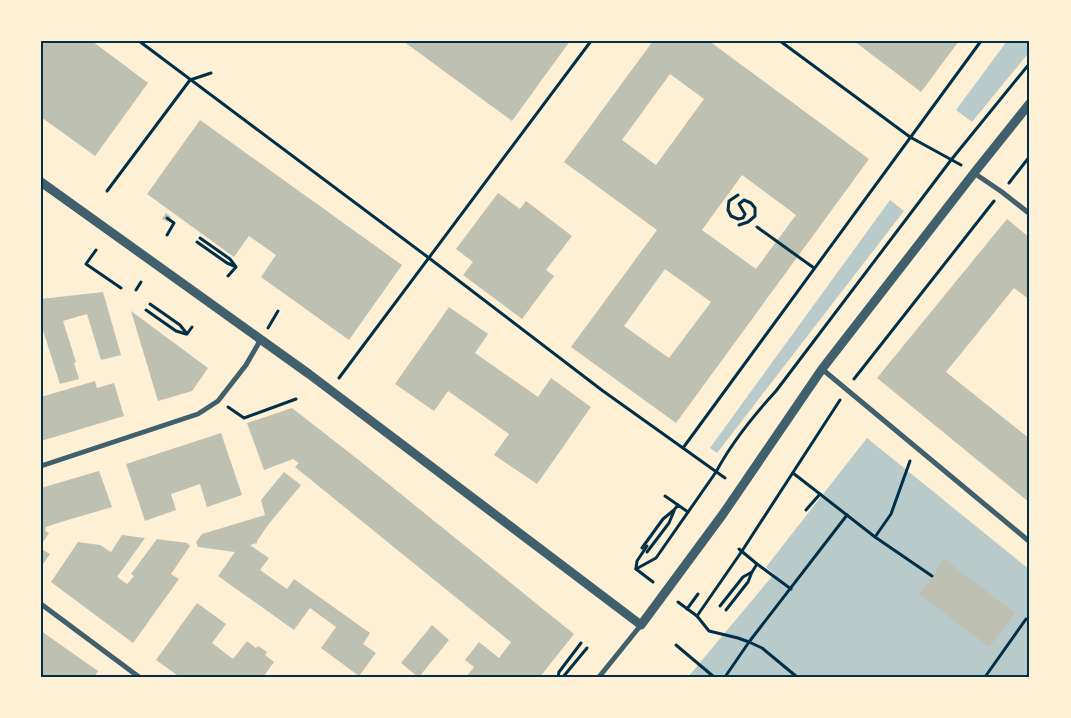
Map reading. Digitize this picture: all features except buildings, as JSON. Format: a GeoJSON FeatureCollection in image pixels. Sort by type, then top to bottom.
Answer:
{"type":"FeatureCollection","features":[{"type":"Feature","properties":{"kind":"street"},"geometry":{"type":"LineString","coordinates":[[599,677],[641,625],[722,514],[822,369],[1030,103]]}},
{"type":"Feature","properties":{"kind":"street"},"geometry":{"type":"LineString","coordinates":[[974,173],[1030,214]]}},
{"type":"Feature","properties":{"kind":"street"},"geometry":{"type":"LineString","coordinates":[[41,182],[261,339],[641,625]]}},
{"type":"Feature","properties":{"kind":"street"},"geometry":{"type":"LineString","coordinates":[[41,466],[198,414],[218,401],[246,366],[261,339]]}},
{"type":"Feature","properties":{"kind":"street"},"geometry":{"type":"LineString","coordinates":[[822,369],[1030,542]]}},
{"type":"Feature","properties":{"kind":"street"},"geometry":{"type":"LineString","coordinates":[[41,604],[139,677]]}},
{"type":"Feature","properties":{"kind":"path"},"geometry":{"type":"LineString","coordinates":[[139,41],[603,391],[725,478]]}},
{"type":"Feature","properties":{"kind":"path"},"geometry":{"type":"LineString","coordinates":[[330,390],[591,41]]}},
{"type":"Feature","properties":{"kind":"path"},"geometry":{"type":"LineString","coordinates":[[780,41],[786,43],[910,137],[974,173]]}},
{"type":"Feature","properties":{"kind":"path"},"geometry":{"type":"LineString","coordinates":[[682,448],[980,41]]}},
{"type":"Feature","properties":{"kind":"path"},"geometry":{"type":"LineString","coordinates":[[647,546],[637,561],[636,569],[656,558],[758,410],[776,391],[807,347],[951,160],[1030,63]]}},
{"type":"Feature","properties":{"kind":"path"},"geometry":{"type":"LineString","coordinates":[[107,191],[190,80],[211,73]]}},
{"type":"Feature","properties":{"kind":"path"},"geometry":{"type":"LineString","coordinates":[[852,382],[1030,156]]}},
{"type":"Feature","properties":{"kind":"path"},"geometry":{"type":"LineString","coordinates":[[738,195],[730,201],[728,210],[731,216],[738,219],[743,218],[745,214],[740,204],[744,200],[751,203],[755,208],[755,216],[748,222],[740,225]]}},
{"type":"Feature","properties":{"kind":"path"},"geometry":{"type":"LineString","coordinates":[[167,218],[174,223],[167,235]]}},
{"type":"Feature","properties":{"kind":"path"},"geometry":{"type":"LineString","coordinates":[[757,227],[814,268]]}},
{"type":"Feature","properties":{"kind":"path"},"geometry":{"type":"LineString","coordinates":[[200,238],[230,259],[236,267]]}},
{"type":"Feature","properties":{"kind":"path"},"geometry":{"type":"LineString","coordinates":[[197,242],[236,267]]}},
{"type":"Feature","properties":{"kind":"path"},"geometry":{"type":"LineString","coordinates":[[96,250],[86,264],[121,288]]}},
{"type":"Feature","properties":{"kind":"path"},"geometry":{"type":"LineString","coordinates":[[228,276],[236,267]]}},
{"type":"Feature","properties":{"kind":"path"},"geometry":{"type":"LineString","coordinates":[[136,290],[141,282]]}},
{"type":"Feature","properties":{"kind":"path"},"geometry":{"type":"LineString","coordinates":[[150,304],[180,325],[187,334]]}},
{"type":"Feature","properties":{"kind":"path"},"geometry":{"type":"LineString","coordinates":[[146,310],[176,331],[187,334]]}},
{"type":"Feature","properties":{"kind":"path"},"geometry":{"type":"LineString","coordinates":[[187,334],[192,327]]}},
{"type":"Feature","properties":{"kind":"path"},"geometry":{"type":"LineString","coordinates":[[797,677],[762,648],[738,638],[709,631],[697,616],[841,397]]}},
{"type":"Feature","properties":{"kind":"path"},"geometry":{"type":"LineString","coordinates":[[218,401],[244,418],[296,399]]}},
{"type":"Feature","properties":{"kind":"path"},"geometry":{"type":"LineString","coordinates":[[875,537],[891,514],[910,461]]}},
{"type":"Feature","properties":{"kind":"path"},"geometry":{"type":"LineString","coordinates":[[793,472],[875,537],[932,576]]}},
{"type":"Feature","properties":{"kind":"path"},"geometry":{"type":"LineString","coordinates":[[806,510],[820,494]]}},
{"type":"Feature","properties":{"kind":"path"},"geometry":{"type":"LineString","coordinates":[[665,496],[688,512]]}},
{"type":"Feature","properties":{"kind":"path"},"geometry":{"type":"LineString","coordinates":[[647,552],[669,523],[678,504]]}},
{"type":"Feature","properties":{"kind":"path"},"geometry":{"type":"LineString","coordinates":[[642,548],[663,519],[674,510]]}},
{"type":"Feature","properties":{"kind":"path"},"geometry":{"type":"LineString","coordinates":[[725,677],[749,642],[847,515]]}},
{"type":"Feature","properties":{"kind":"path"},"geometry":{"type":"LineString","coordinates":[[741,550],[791,589]]}},
{"type":"Feature","properties":{"kind":"path"},"geometry":{"type":"LineString","coordinates":[[726,610],[748,582],[758,564]]}},
{"type":"Feature","properties":{"kind":"path"},"geometry":{"type":"LineString","coordinates":[[720,606],[743,577],[752,572]]}},
{"type":"Feature","properties":{"kind":"path"},"geometry":{"type":"LineString","coordinates":[[687,609],[698,594]]}},
{"type":"Feature","properties":{"kind":"path"},"geometry":{"type":"LineString","coordinates":[[984,677],[1026,619],[1030,620]]}},
{"type":"Feature","properties":{"kind":"path"},"geometry":{"type":"LineString","coordinates":[[558,677],[559,672],[581,643]]}},
{"type":"Feature","properties":{"kind":"path"},"geometry":{"type":"LineString","coordinates":[[676,645],[714,677]]}},
{"type":"Feature","properties":{"kind":"path"},"geometry":{"type":"LineString","coordinates":[[563,677],[587,648]]}},
{"type":"Feature","properties":{"kind":"shaded area"},"geometry":{"type":"Polygon","coordinates":[[[1007,41],[1030,41],[1030,51],[972,122],[956,110],[1007,41]]]}},
{"type":"Feature","properties":{"kind":"shaded area"},"geometry":{"type":"Polygon","coordinates":[[[890,200],[904,211],[717,453],[710,448],[890,200]]]}},
{"type":"Feature","properties":{"kind":"shaded area"},"geometry":{"type":"Polygon","coordinates":[[[867,438],[1030,570],[1030,677],[688,677],[774,574],[766,567],[867,438]]]}}]}
